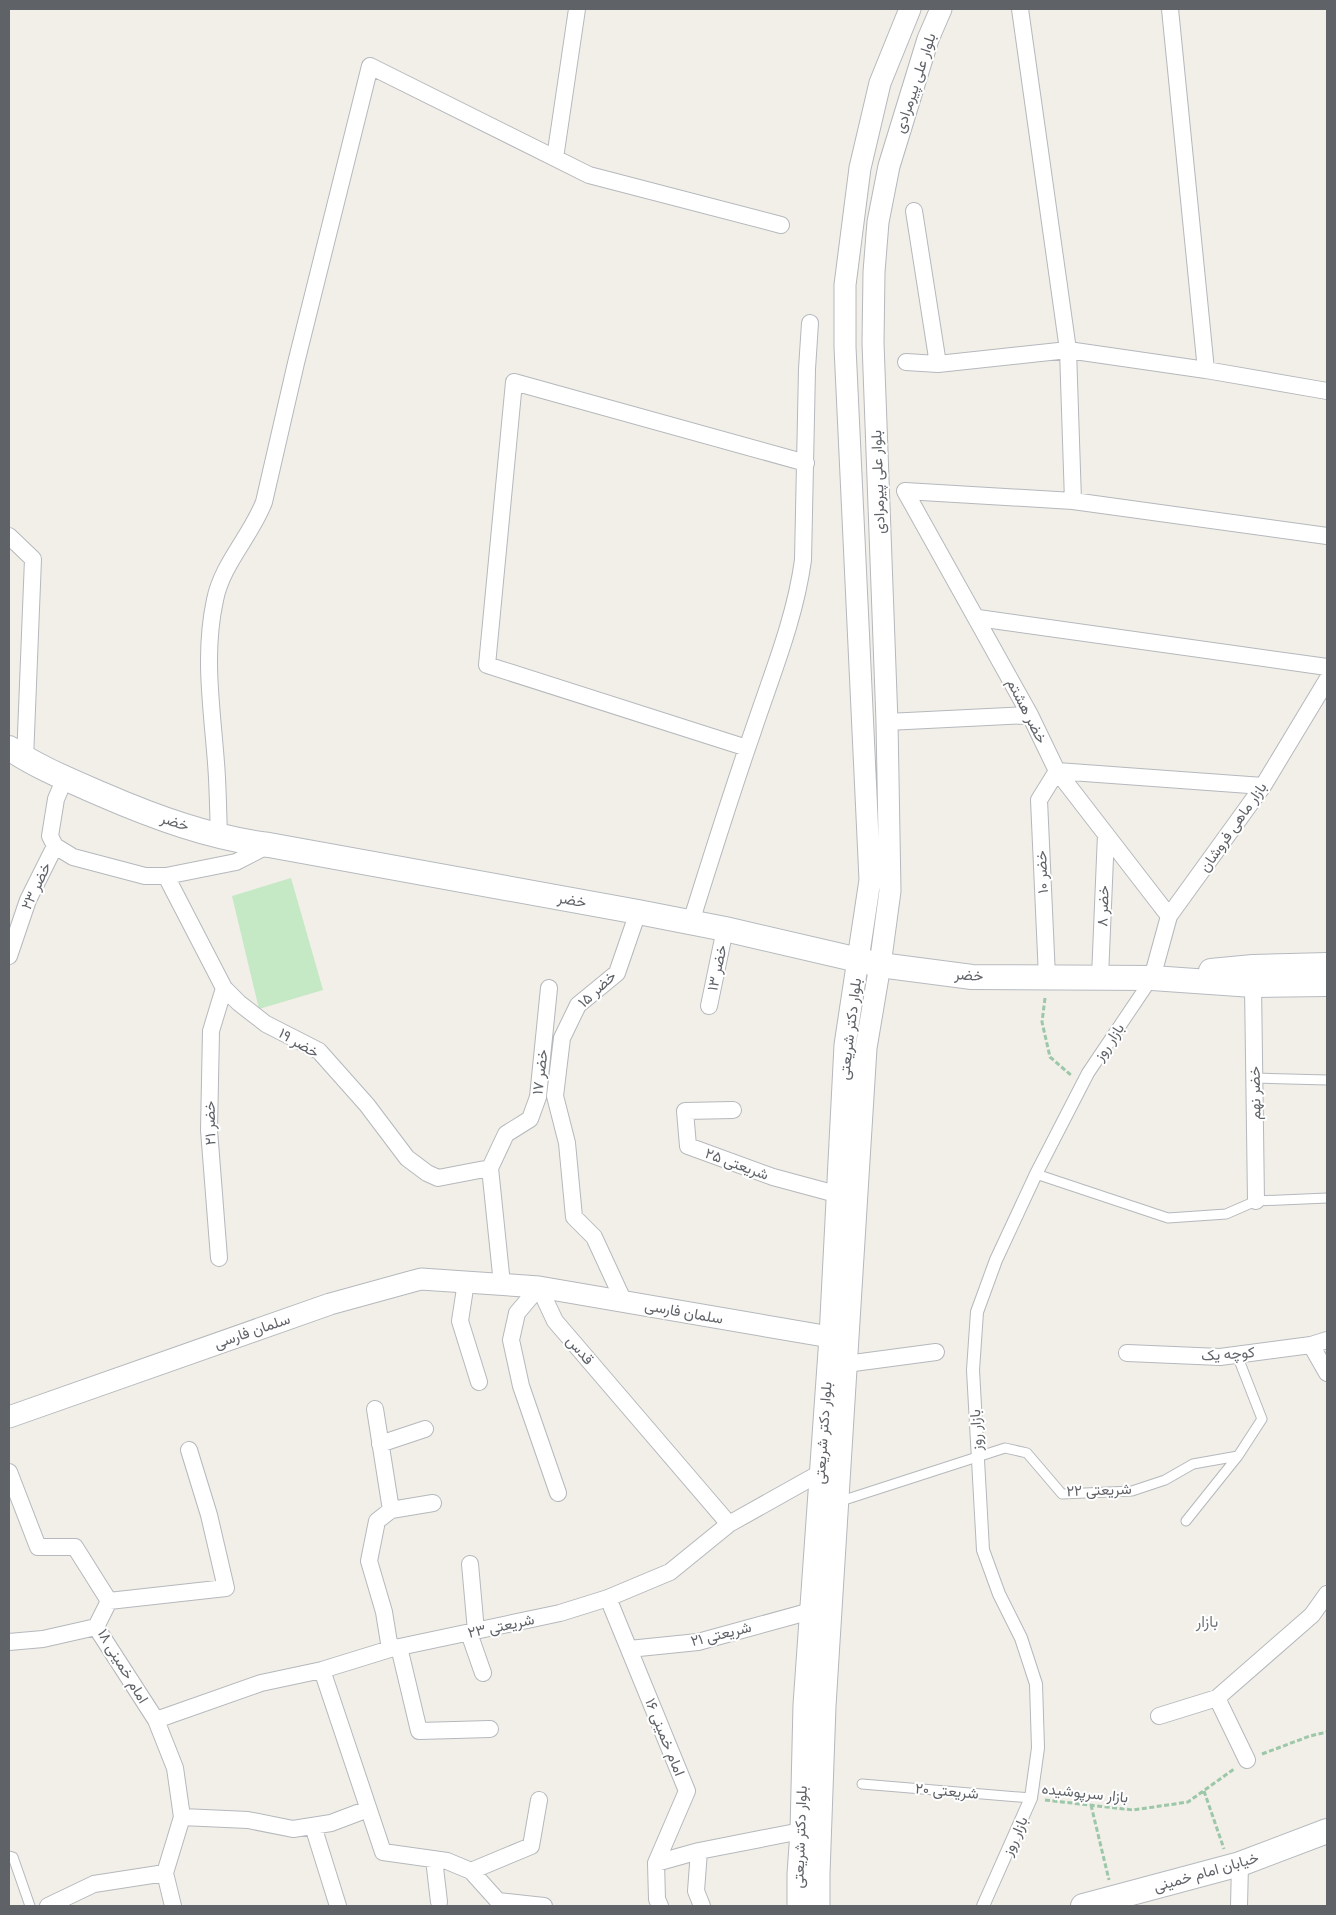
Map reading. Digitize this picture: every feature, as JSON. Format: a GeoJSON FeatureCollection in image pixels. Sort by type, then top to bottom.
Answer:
{"type":"FeatureCollection","features":[{"type":"Feature","properties":{"kind":"main road","name":"خضر"},"geometry":{"type":"LineString","coordinates":[[17,753],[65,778],[173,822],[240,842],[269,845],[691,922],[869,963],[972,977],[1152,978],[1253,985],[1327,984]]}},
{"type":"Feature","properties":{"kind":"main road","name":"خضر"},"geometry":{"type":"LineString","coordinates":[[1152,978],[1253,967],[1327,965]]}},
{"type":"Feature","properties":{"kind":"main road","name":"خیابان امام خمینی"},"geometry":{"type":"LineString","coordinates":[[1100,1903],[1235,1866],[1327,1831]]}},
{"type":"Feature","properties":{"kind":"street"},"geometry":{"type":"LineString","coordinates":[[555,158],[577,9]]}},
{"type":"Feature","properties":{"kind":"street","name":"بلوار علی پیرمرادی"},"geometry":{"type":"LineString","coordinates":[[869,963],[870,880],[845,357],[845,285],[860,168],[880,83],[910,9]]}},
{"type":"Feature","properties":{"kind":"street","name":"بلوار علی پیرمرادی"},"geometry":{"type":"LineString","coordinates":[[869,963],[890,890],[887,722],[873,342],[874,272],[878,222],[889,166],[928,39],[940,9]]}},
{"type":"Feature","properties":{"kind":"street"},"geometry":{"type":"LineString","coordinates":[[1020,9],[1068,350],[1073,501],[1327,536]]}},
{"type":"Feature","properties":{"kind":"street"},"geometry":{"type":"LineString","coordinates":[[1170,9],[1206,370]]}},
{"type":"Feature","properties":{"kind":"street"},"geometry":{"type":"LineString","coordinates":[[219,835],[208,658],[214,600],[220,583],[243,540],[258,518],[264,502],[296,363],[370,66],[589,175],[781,225]]}},
{"type":"Feature","properties":{"kind":"street"},"geometry":{"type":"LineString","coordinates":[[914,211],[938,364]]}},
{"type":"Feature","properties":{"kind":"street"},"geometry":{"type":"LineString","coordinates":[[691,922],[799,589],[803,560],[807,369],[810,322]]}},
{"type":"Feature","properties":{"kind":"street"},"geometry":{"type":"LineString","coordinates":[[906,362],[938,364],[1068,350],[1206,370],[1327,391]]}},
{"type":"Feature","properties":{"kind":"street"},"geometry":{"type":"LineString","coordinates":[[747,748],[487,665],[514,382],[806,463]]}},
{"type":"Feature","properties":{"kind":"street","name":"خضر هشتم"},"geometry":{"type":"LineString","coordinates":[[1073,501],[905,491],[978,618],[1030,715],[1057,771],[1170,916]]}},
{"type":"Feature","properties":{"kind":"street"},"geometry":{"type":"LineString","coordinates":[[9,536],[33,559],[17,753]]}},
{"type":"Feature","properties":{"kind":"street"},"geometry":{"type":"LineString","coordinates":[[978,618],[1327,667]]}},
{"type":"Feature","properties":{"kind":"street","name":"بازار ماهی فروشان"},"geometry":{"type":"LineString","coordinates":[[1152,978],[1170,916],[1263,786],[1327,680]]}},
{"type":"Feature","properties":{"kind":"street"},"geometry":{"type":"LineString","coordinates":[[863,722],[1030,715]]}},
{"type":"Feature","properties":{"kind":"street"},"geometry":{"type":"LineString","coordinates":[[1057,771],[1263,786]]}},
{"type":"Feature","properties":{"kind":"street","name":"خضر ۱۰"},"geometry":{"type":"LineString","coordinates":[[1047,977],[1039,800],[1057,771]]}},
{"type":"Feature","properties":{"kind":"street"},"geometry":{"type":"LineString","coordinates":[[65,778],[56,799],[50,836],[55,846],[73,856],[145,876],[166,876],[236,862],[269,845]]}},
{"type":"Feature","properties":{"kind":"street","name":"خضر ۸"},"geometry":{"type":"LineString","coordinates":[[1100,978],[1106,834]]}},
{"type":"Feature","properties":{"kind":"street","name":"خضر ۲۳"},"geometry":{"type":"LineString","coordinates":[[9,956],[28,900],[55,846]]}},
{"type":"Feature","properties":{"kind":"street","name":"خضر ۱۹"},"geometry":{"type":"LineString","coordinates":[[166,876],[224,988],[239,1003],[266,1024],[319,1052],[367,1105],[407,1158],[427,1173],[438,1178],[490,1168]]}},
{"type":"Feature","properties":{"kind":"street","name":"خضر ۱۵"},"geometry":{"type":"LineString","coordinates":[[624,1302],[594,1237],[574,1217],[567,1143],[555,1096],[562,1038],[578,1005],[618,973],[638,912]]}},
{"type":"Feature","properties":{"kind":"street","name":"خضر ۱۳"},"geometry":{"type":"LineString","coordinates":[[709,1006],[725,929]]}},
{"type":"Feature","properties":{"kind":"street","name":"بلوار دکتر شریعتی"},"geometry":{"type":"LineString","coordinates":[[798,1906],[804,1705],[830,1337],[845,1045],[869,963]]}},
{"type":"Feature","properties":{"kind":"street","name":"بلوار دکتر شریعتی"},"geometry":{"type":"LineString","coordinates":[[820,1906],[819,1874],[825,1706],[866,1048],[869,963]]}},
{"type":"Feature","properties":{"kind":"street","name":"بازار روز"},"geometry":{"type":"LineString","coordinates":[[983,1906],[1032,1798],[1038,1748],[1036,1684],[1021,1638],[999,1594],[983,1550],[973,1370],[977,1312],[996,1260],[1036,1174],[1088,1073],[1152,978]]}},
{"type":"Feature","properties":{"kind":"street","name":"خضر نهم"},"geometry":{"type":"LineString","coordinates":[[1253,985],[1256,1201]]}},
{"type":"Feature","properties":{"kind":"street","name":"خضر ۲۱"},"geometry":{"type":"LineString","coordinates":[[219,1258],[209,1130],[211,1031],[224,988]]}},
{"type":"Feature","properties":{"kind":"street","name":"خضر ۱۷"},"geometry":{"type":"LineString","coordinates":[[490,1168],[506,1134],[530,1119],[538,1097],[549,988]]}},
{"type":"Feature","properties":{"kind":"street"},"geometry":{"type":"LineString","coordinates":[[845,1045],[852,1044],[866,1048]]}},
{"type":"Feature","properties":{"kind":"street","name":"شریعتی ۲۵"},"geometry":{"type":"LineString","coordinates":[[733,1110],[686,1111],[688,1146],[774,1177],[836,1194]]}},
{"type":"Feature","properties":{"kind":"street"},"geometry":{"type":"LineString","coordinates":[[490,1168],[502,1284],[539,1288]]}},
{"type":"Feature","properties":{"kind":"street","name":"سلمان فارسی"},"geometry":{"type":"LineString","coordinates":[[9,1417],[330,1304],[421,1280],[502,1284]]}},
{"type":"Feature","properties":{"kind":"street"},"geometry":{"type":"LineString","coordinates":[[466,1282],[460,1321],[479,1382]]}},
{"type":"Feature","properties":{"kind":"street"},"geometry":{"type":"LineString","coordinates":[[539,1288],[517,1314],[511,1340],[521,1386],[558,1494]]}},
{"type":"Feature","properties":{"kind":"street","name":"سلمان فارسی"},"geometry":{"type":"LineString","coordinates":[[539,1288],[830,1337]]}},
{"type":"Feature","properties":{"kind":"street","name":"قدس"},"geometry":{"type":"LineString","coordinates":[[539,1288],[555,1320],[729,1524]]}},
{"type":"Feature","properties":{"kind":"street","name":"کوچه یک"},"geometry":{"type":"LineString","coordinates":[[1127,1352],[1220,1357],[1311,1345],[1327,1340]]}},
{"type":"Feature","properties":{"kind":"street"},"geometry":{"type":"LineString","coordinates":[[1311,1345],[1327,1373]]}},
{"type":"Feature","properties":{"kind":"street"},"geometry":{"type":"LineString","coordinates":[[846,1364],[936,1352]]}},
{"type":"Feature","properties":{"kind":"street"},"geometry":{"type":"LineString","coordinates":[[375,1409],[391,1510]]}},
{"type":"Feature","properties":{"kind":"street"},"geometry":{"type":"LineString","coordinates":[[380,1444],[425,1429]]}},
{"type":"Feature","properties":{"kind":"street"},"geometry":{"type":"LineString","coordinates":[[9,1472],[38,1547],[75,1547],[109,1601],[226,1588],[208,1515],[189,1450]]}},
{"type":"Feature","properties":{"kind":"street","name":"شریعتی ۲۳"},"geometry":{"type":"LineString","coordinates":[[156,1720],[261,1684],[322,1670],[394,1648],[560,1613],[608,1598],[670,1572],[729,1524],[820,1473]]}},
{"type":"Feature","properties":{"kind":"street"},"geometry":{"type":"LineString","coordinates":[[433,1503],[391,1510],[376,1521],[369,1561],[419,1731],[490,1729]]}},
{"type":"Feature","properties":{"kind":"street"},"geometry":{"type":"LineString","coordinates":[[470,1564],[473,1632],[483,1673]]}},
{"type":"Feature","properties":{"kind":"street"},"geometry":{"type":"LineString","coordinates":[[1159,1716],[1217,1698],[1312,1615],[1327,1594]]}},
{"type":"Feature","properties":{"kind":"street","name":"امام خمینی ۱۶"},"geometry":{"type":"LineString","coordinates":[[608,1598],[687,1791],[656,1863],[657,1900],[660,1906]]}},
{"type":"Feature","properties":{"kind":"street","name":"امام خمینی ۱۸"},"geometry":{"type":"LineString","coordinates":[[109,1601],[96,1627],[156,1720],[175,1768],[182,1817],[165,1873]]}},
{"type":"Feature","properties":{"kind":"street","name":"شریعتی ۲۱"},"geometry":{"type":"LineString","coordinates":[[629,1649],[698,1642],[811,1611]]}},
{"type":"Feature","properties":{"kind":"street"},"geometry":{"type":"LineString","coordinates":[[9,1642],[43,1639],[96,1627]]}},
{"type":"Feature","properties":{"kind":"street"},"geometry":{"type":"LineString","coordinates":[[322,1670],[383,1852],[447,1861],[471,1871],[499,1904],[544,1906]]}},
{"type":"Feature","properties":{"kind":"street"},"geometry":{"type":"LineString","coordinates":[[1217,1698],[1247,1760]]}},
{"type":"Feature","properties":{"kind":"street"},"geometry":{"type":"LineString","coordinates":[[471,1871],[531,1846],[539,1800]]}},
{"type":"Feature","properties":{"kind":"street"},"geometry":{"type":"LineString","coordinates":[[182,1817],[248,1820],[292,1829],[331,1823],[368,1809]]}},
{"type":"Feature","properties":{"kind":"street"},"geometry":{"type":"LineString","coordinates":[[313,1826],[338,1906]]}},
{"type":"Feature","properties":{"kind":"street"},"geometry":{"type":"LineString","coordinates":[[656,1863],[699,1851],[801,1831]]}},
{"type":"Feature","properties":{"kind":"street"},"geometry":{"type":"LineString","coordinates":[[699,1851],[696,1891],[702,1906]]}},
{"type":"Feature","properties":{"kind":"street"},"geometry":{"type":"LineString","coordinates":[[434,1860],[439,1902]]}},
{"type":"Feature","properties":{"kind":"street"},"geometry":{"type":"LineString","coordinates":[[1235,1866],[1239,1906]]}},
{"type":"Feature","properties":{"kind":"street"},"geometry":{"type":"LineString","coordinates":[[48,1906],[94,1884],[165,1873],[173,1906]]}},
{"type":"Feature","properties":{"kind":"street"},"geometry":{"type":"LineString","coordinates":[[798,1874],[819,1874]]}},
{"type":"Feature","properties":{"kind":"lane"},"geometry":{"type":"LineString","coordinates":[[1254,1078],[1327,1080]]}},
{"type":"Feature","properties":{"kind":"lane"},"geometry":{"type":"LineString","coordinates":[[1036,1174],[1168,1218],[1226,1214],[1256,1201],[1327,1198]]}},
{"type":"Feature","properties":{"kind":"lane"},"geometry":{"type":"LineString","coordinates":[[1186,1521],[1238,1456],[1262,1419],[1237,1355]]}},
{"type":"Feature","properties":{"kind":"lane","name":"شریعتی ۲۲"},"geometry":{"type":"LineString","coordinates":[[838,1502],[1005,1448],[1027,1453],[1062,1494],[1132,1490],[1164,1480],[1193,1464],[1238,1456]]}},
{"type":"Feature","properties":{"kind":"lane","name":"شریعتی ۲۰"},"geometry":{"type":"LineString","coordinates":[[862,1784],[1032,1798]]}},
{"type":"Feature","properties":{"kind":"lane"},"geometry":{"type":"LineString","coordinates":[[9,1856],[13,1857],[30,1906]]}},
{"type":"Feature","properties":{"kind":"path"},"geometry":{"type":"LineString","coordinates":[[1047,977],[1042,1022],[1050,1057],[1082,1085]]}},
{"type":"Feature","properties":{"kind":"path","name":"بازار سرپوشیده"},"geometry":{"type":"LineString","coordinates":[[1032,1798],[1133,1810],[1188,1802],[1247,1760],[1310,1736],[1327,1732]]}},
{"type":"Feature","properties":{"kind":"path"},"geometry":{"type":"LineString","coordinates":[[1204,1791],[1235,1866]]}},
{"type":"Feature","properties":{"kind":"path"},"geometry":{"type":"LineString","coordinates":[[1091,1805],[1100,1903]]}},
{"type":"Feature","properties":{"kind":"green space"},"geometry":{"type":"Polygon","coordinates":[[[291,878],[323,990],[259,1009],[232,896],[291,878]]]}},
{"type":"Feature","properties":{"kind":"district","name":"بازار"},"geometry":{"type":"Point","coordinates":[1207,1621]}}]}
